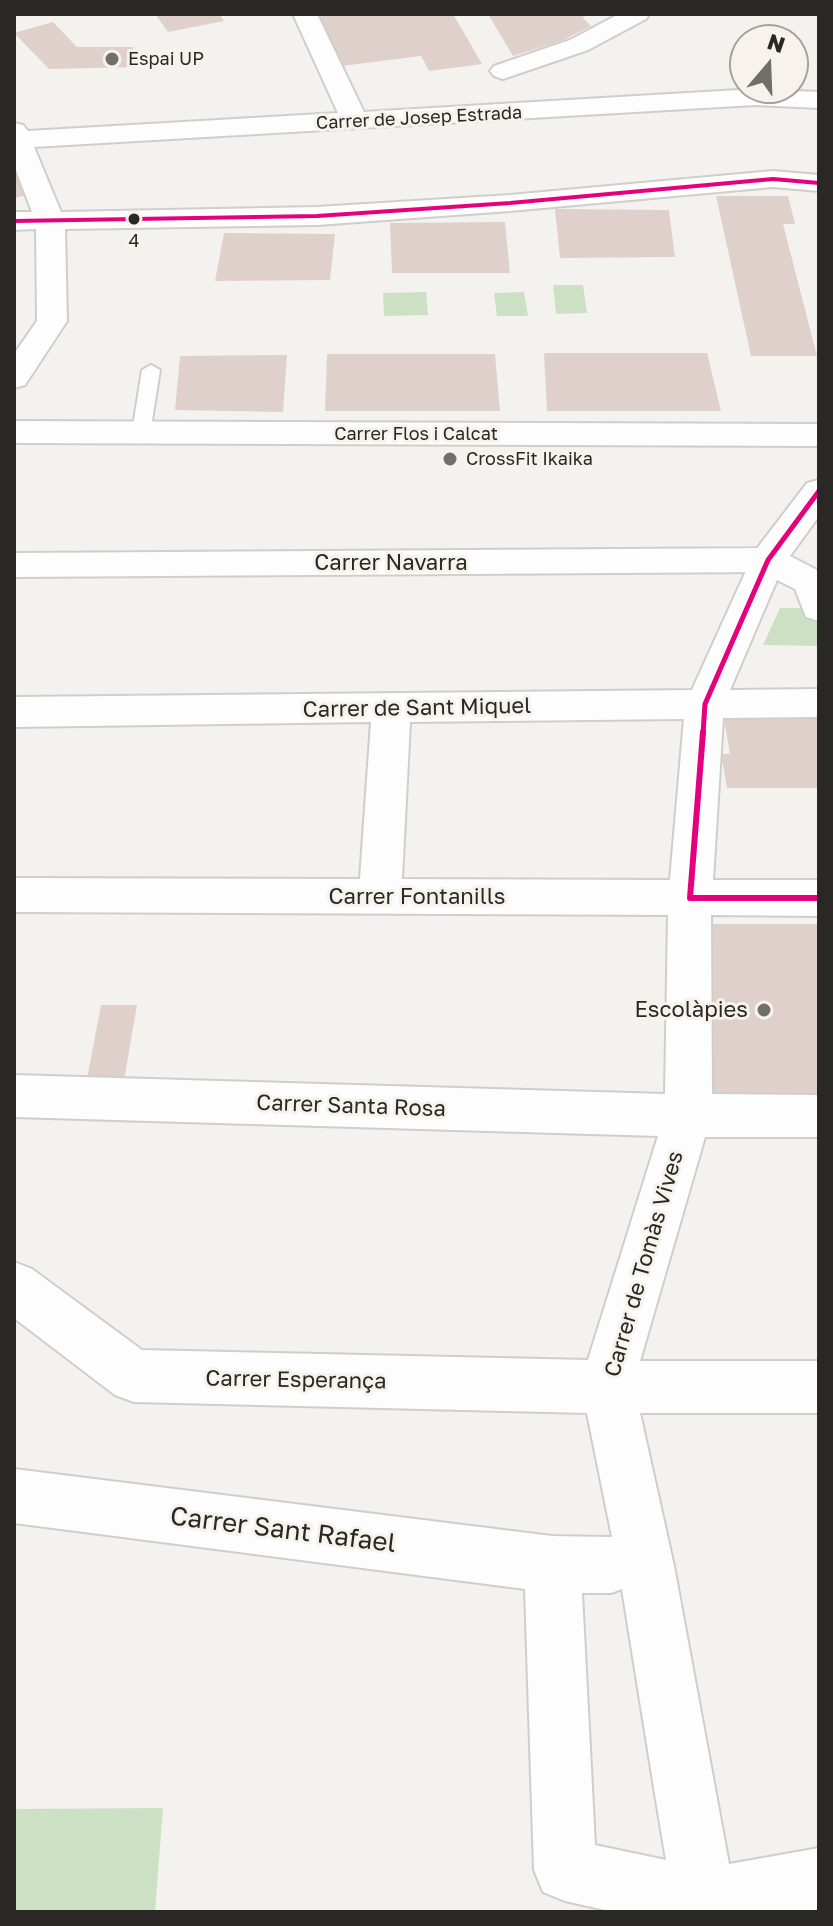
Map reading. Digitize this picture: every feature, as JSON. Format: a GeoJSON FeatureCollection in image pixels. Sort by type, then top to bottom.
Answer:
{"type":"FeatureCollection","features":[{"type":"Feature","properties":{"kind":"street"},"geometry":{"type":"LineString","coordinates":[[305,14],[355,122]]}},
{"type":"Feature","properties":{"kind":"street"},"geometry":{"type":"LineString","coordinates":[[503,71],[579,45],[633,15]]}},
{"type":"Feature","properties":{"kind":"street","name":"Carrer de Josep Estrada"},"geometry":{"type":"LineString","coordinates":[[17,136],[355,122],[760,97],[819,100]]}},
{"type":"Feature","properties":{"kind":"street"},"geometry":{"type":"LineString","coordinates":[[14,378],[52,321],[50,221],[17,136]]}},
{"type":"Feature","properties":{"kind":"street"},"geometry":{"type":"LineString","coordinates":[[14,221],[317,216],[510,203],[773,179],[819,183]]}},
{"type":"Feature","properties":{"kind":"street"},"geometry":{"type":"LineString","coordinates":[[14,321],[52,321]]}},
{"type":"Feature","properties":{"kind":"street","name":"Carrer Flos i Calcat"},"geometry":{"type":"LineString","coordinates":[[14,432],[819,435]]}},
{"type":"Feature","properties":{"kind":"street","name":"Carrer de Tomàs Vives"},"geometry":{"type":"LineString","coordinates":[[701,1906],[646,1566],[608,1387],[620,1333],[688,1115],[690,898],[705,704],[768,560],[819,491]]}},
{"type":"Feature","properties":{"kind":"street"},"geometry":{"type":"LineString","coordinates":[[768,560],[811,582],[819,608]]}},
{"type":"Feature","properties":{"kind":"street","name":"Carrer Navarra"},"geometry":{"type":"LineString","coordinates":[[14,565],[768,560]]}},
{"type":"Feature","properties":{"kind":"street","name":"Carrer de Sant Miquel"},"geometry":{"type":"LineString","coordinates":[[14,712],[819,703]]}},
{"type":"Feature","properties":{"kind":"street"},"geometry":{"type":"LineString","coordinates":[[380,897],[391,708]]}},
{"type":"Feature","properties":{"kind":"street","name":"Carrer Fontanills"},"geometry":{"type":"LineString","coordinates":[[14,895],[819,898]]}},
{"type":"Feature","properties":{"kind":"street","name":"Carrer Santa Rosa"},"geometry":{"type":"LineString","coordinates":[[14,1096],[819,1116]]}},
{"type":"Feature","properties":{"kind":"street","name":"Carrer Esperança"},"geometry":{"type":"LineString","coordinates":[[14,1287],[134,1376],[608,1387],[819,1387]]}},
{"type":"Feature","properties":{"kind":"street","name":"Carrer Sant Rafael"},"geometry":{"type":"LineString","coordinates":[[14,1496],[552,1564],[611,1565]]}},
{"type":"Feature","properties":{"kind":"street"},"geometry":{"type":"LineString","coordinates":[[552,1564],[565,1870],[701,1906],[819,1879]]}},
{"type":"Feature","properties":{"kind":"lane"},"geometry":{"type":"LineString","coordinates":[[141,433],[151,370]]}},
{"type":"Feature","properties":{"kind":"green space"},"geometry":{"type":"Polygon","coordinates":[[[553,285],[583,285],[587,313],[556,314],[553,285]]]}},
{"type":"Feature","properties":{"kind":"green space"},"geometry":{"type":"Polygon","coordinates":[[[426,292],[428,315],[384,316],[383,293],[426,292]]]}},
{"type":"Feature","properties":{"kind":"green space"},"geometry":{"type":"Polygon","coordinates":[[[524,292],[528,316],[497,316],[494,293],[524,292]]]}},
{"type":"Feature","properties":{"kind":"green space"},"geometry":{"type":"Polygon","coordinates":[[[780,608],[819,608],[819,646],[763,645],[780,608]]]}},
{"type":"Feature","properties":{"kind":"green space"},"geometry":{"type":"Polygon","coordinates":[[[163,1808],[155,1912],[14,1912],[14,1809],[163,1808]]]}},
{"type":"Feature","properties":{"kind":"building"},"geometry":{"type":"Polygon","coordinates":[[[155,14],[219,14],[224,21],[168,32],[155,14]]]}},
{"type":"Feature","properties":{"kind":"building"},"geometry":{"type":"Polygon","coordinates":[[[453,14],[482,64],[429,71],[421,56],[342,66],[318,16],[453,14]]]}},
{"type":"Feature","properties":{"kind":"building"},"geometry":{"type":"Polygon","coordinates":[[[488,14],[584,14],[586,16],[582,17],[591,26],[561,41],[513,56],[488,14]]]}},
{"type":"Feature","properties":{"kind":"building"},"geometry":{"type":"Polygon","coordinates":[[[53,22],[77,47],[133,47],[133,67],[49,69],[14,33],[53,22]]]}},
{"type":"Feature","properties":{"kind":"building"},"geometry":{"type":"Polygon","coordinates":[[[14,165],[31,194],[14,198],[14,165]]]}},
{"type":"Feature","properties":{"kind":"building"},"geometry":{"type":"Polygon","coordinates":[[[716,196],[788,196],[795,224],[783,224],[817,356],[751,356],[716,196]]]}},
{"type":"Feature","properties":{"kind":"building"},"geometry":{"type":"Polygon","coordinates":[[[555,209],[669,210],[675,257],[560,258],[555,209]]]}},
{"type":"Feature","properties":{"kind":"building"},"geometry":{"type":"Polygon","coordinates":[[[505,222],[510,273],[392,273],[390,223],[505,222]]]}},
{"type":"Feature","properties":{"kind":"building"},"geometry":{"type":"Polygon","coordinates":[[[224,233],[335,234],[330,280],[215,281],[224,233]]]}},
{"type":"Feature","properties":{"kind":"building"},"geometry":{"type":"Polygon","coordinates":[[[544,353],[707,353],[721,411],[547,411],[544,353]]]}},
{"type":"Feature","properties":{"kind":"building"},"geometry":{"type":"Polygon","coordinates":[[[327,354],[495,354],[500,411],[325,411],[327,354]]]}},
{"type":"Feature","properties":{"kind":"building"},"geometry":{"type":"Polygon","coordinates":[[[287,355],[283,412],[175,410],[180,356],[287,355]]]}},
{"type":"Feature","properties":{"kind":"building"},"geometry":{"type":"Polygon","coordinates":[[[724,719],[819,719],[819,788],[727,788],[721,754],[730,754],[724,719]]]}},
{"type":"Feature","properties":{"kind":"building","name":"Escolàpies"},"geometry":{"type":"Polygon","coordinates":[[[712,924],[819,924],[819,1095],[706,1096],[712,924]]]}},
{"type":"Feature","properties":{"kind":"building"},"geometry":{"type":"Polygon","coordinates":[[[101,1005],[137,1005],[124,1080],[87,1079],[101,1005]]]}},
{"type":"Feature","properties":{"kind":"transit line"},"geometry":{"type":"LineString","coordinates":[[14,221],[317,216],[510,203],[773,179],[819,183]]}},
{"type":"Feature","properties":{"kind":"transit line"},"geometry":{"type":"LineString","coordinates":[[819,491],[768,560],[705,704],[690,898],[819,898]]}},
{"type":"Feature","properties":{"kind":"place","name":"Espai UP"},"geometry":{"type":"Point","coordinates":[112,59]}},
{"type":"Feature","properties":{"kind":"place","name":"4"},"geometry":{"type":"Point","coordinates":[134,219]}},
{"type":"Feature","properties":{"kind":"place","name":"CrossFit Ikaika"},"geometry":{"type":"Point","coordinates":[450,459]}},
{"type":"Feature","properties":{"kind":"place","name":"Escolàpies"},"geometry":{"type":"Point","coordinates":[764,1010]}}]}
